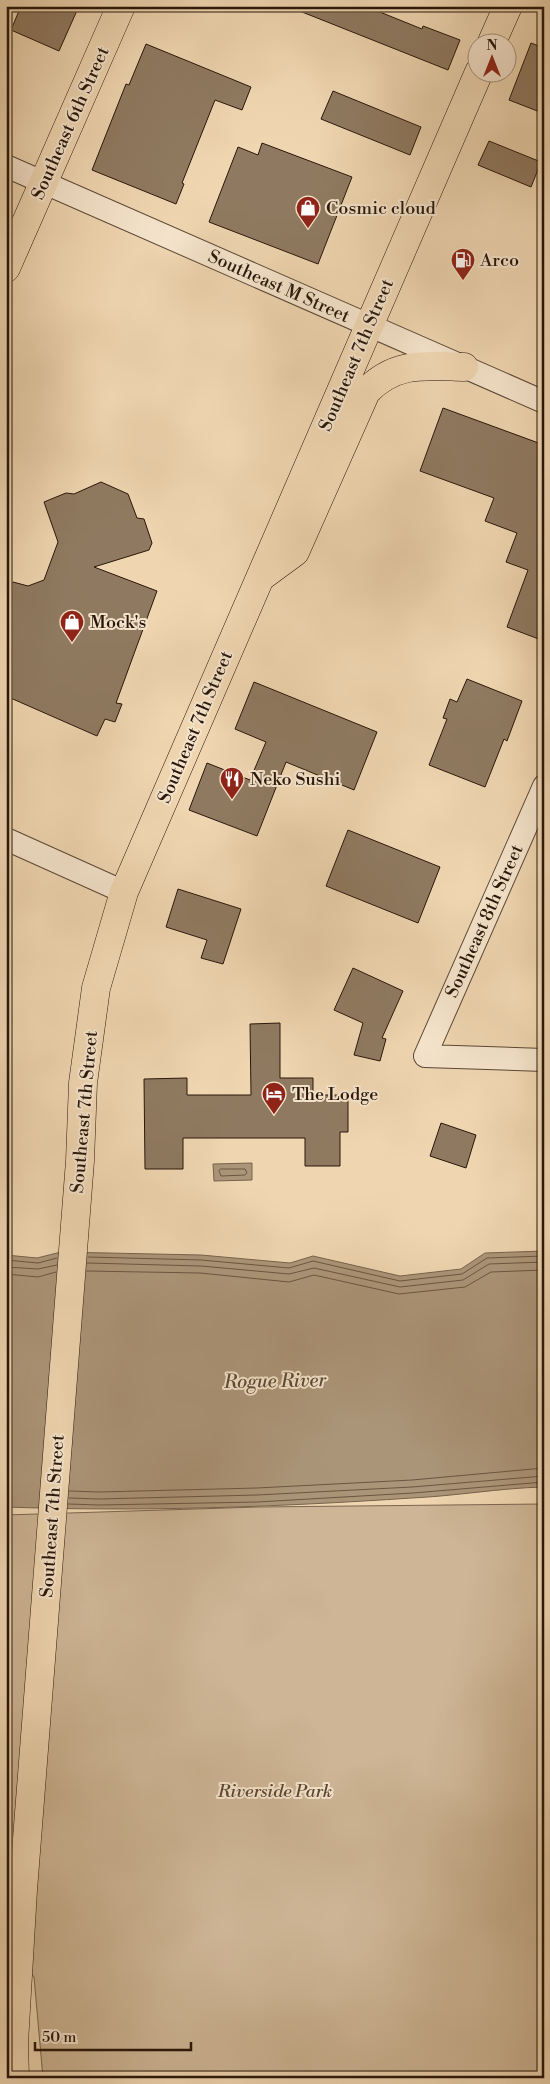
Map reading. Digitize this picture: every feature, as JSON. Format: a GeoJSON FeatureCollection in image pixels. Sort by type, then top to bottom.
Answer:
{"type":"FeatureCollection","features":[{"type":"Feature","properties":{"kind":"highway","name":"Southeast 6th Street"},"geometry":{"type":"LineString","coordinates":[[6,268],[122,6]]}},
{"type":"Feature","properties":{"kind":"highway"},"geometry":{"type":"LineString","coordinates":[[496,32],[508,6]]}},
{"type":"Feature","properties":{"kind":"highway","name":"Southeast 7th Street"},"geometry":{"type":"LineString","coordinates":[[15,2078],[14,2043],[35,1737],[80,1161],[83,1083],[96,988],[124,892],[475,82]]}},
{"type":"Feature","properties":{"kind":"highway"},"geometry":{"type":"LineString","coordinates":[[260,578],[295,552],[366,392],[378,379],[414,367],[464,367]]}},
{"type":"Feature","properties":{"kind":"street","name":"Southeast M Street"},"geometry":{"type":"LineString","coordinates":[[6,166],[544,402]]}},
{"type":"Feature","properties":{"kind":"street","name":"Southeast 8th Street"},"geometry":{"type":"LineString","coordinates":[[544,786],[425,1056],[544,1060]]}},
{"type":"Feature","properties":{"kind":"street"},"geometry":{"type":"LineString","coordinates":[[6,839],[124,892]]}},
{"type":"Feature","properties":{"kind":"green space","name":"Riverside Park"},"geometry":{"type":"Polygon","coordinates":[[[544,1504],[544,2078],[43,2078],[34,1977],[6,1945],[6,1515],[258,1507],[544,1504]]]}},
{"type":"Feature","properties":{"kind":"water"},"geometry":{"type":"Polygon","coordinates":[[[252,1163],[252,1180],[214,1181],[213,1164],[252,1163]]]}},
{"type":"Feature","properties":{"kind":"water","name":"Rogue River"},"geometry":{"type":"Polygon","coordinates":[[[544,1251],[544,1487],[428,1497],[260,1506],[158,1509],[6,1507],[6,1255],[37,1258],[61,1252],[201,1255],[290,1263],[313,1256],[400,1276],[461,1269],[485,1253],[544,1251]]]}},
{"type":"Feature","properties":{"kind":"building"},"geometry":{"type":"Polygon","coordinates":[[[21,6],[79,6],[59,51],[11,30],[21,6]]]}},
{"type":"Feature","properties":{"kind":"building"},"geometry":{"type":"Polygon","coordinates":[[[287,6],[365,6],[422,29],[423,26],[460,40],[448,70],[287,6]]]}},
{"type":"Feature","properties":{"kind":"building"},"geometry":{"type":"Polygon","coordinates":[[[531,43],[544,48],[544,101],[540,112],[509,100],[516,82],[518,82],[518,77],[531,43]]]}},
{"type":"Feature","properties":{"kind":"building"},"geometry":{"type":"Polygon","coordinates":[[[146,44],[251,87],[242,110],[215,100],[182,183],[184,184],[176,204],[92,170],[126,84],[129,85],[146,44]]]}},
{"type":"Feature","properties":{"kind":"building"},"geometry":{"type":"Polygon","coordinates":[[[333,91],[421,127],[410,155],[321,119],[333,91]]]}},
{"type":"Feature","properties":{"kind":"building"},"geometry":{"type":"Polygon","coordinates":[[[489,141],[541,162],[531,187],[478,165],[489,141]]]}},
{"type":"Feature","properties":{"kind":"building"},"geometry":{"type":"Polygon","coordinates":[[[262,143],[352,177],[318,264],[209,222],[238,147],[258,155],[262,143]]]}},
{"type":"Feature","properties":{"kind":"building"},"geometry":{"type":"Polygon","coordinates":[[[443,408],[544,445],[544,641],[507,627],[528,570],[506,562],[517,533],[485,521],[494,498],[420,471],[443,408]]]}},
{"type":"Feature","properties":{"kind":"building","name":"Mock's"},"geometry":{"type":"Polygon","coordinates":[[[101,482],[128,494],[137,518],[144,519],[152,543],[149,550],[94,567],[157,591],[116,703],[122,704],[115,722],[105,719],[97,736],[6,696],[6,591],[13,582],[28,586],[44,580],[58,542],[44,502],[66,493],[74,494],[101,482]]]}},
{"type":"Feature","properties":{"kind":"building"},"geometry":{"type":"Polygon","coordinates":[[[467,679],[522,701],[507,741],[504,739],[485,787],[429,765],[447,719],[443,718],[450,699],[457,702],[467,679]]]}},
{"type":"Feature","properties":{"kind":"building"},"geometry":{"type":"Polygon","coordinates":[[[254,682],[377,732],[354,790],[286,762],[257,836],[189,810],[207,763],[250,780],[266,742],[235,729],[254,682]]]}},
{"type":"Feature","properties":{"kind":"building"},"geometry":{"type":"Polygon","coordinates":[[[348,830],[440,867],[418,923],[326,886],[348,830]]]}},
{"type":"Feature","properties":{"kind":"building"},"geometry":{"type":"Polygon","coordinates":[[[178,889],[241,909],[223,964],[201,958],[207,940],[166,927],[178,889]]]}},
{"type":"Feature","properties":{"kind":"building"},"geometry":{"type":"Polygon","coordinates":[[[353,968],[403,991],[382,1038],[386,1039],[380,1061],[354,1055],[363,1023],[334,1010],[353,968]]]}},
{"type":"Feature","properties":{"kind":"building"},"geometry":{"type":"Polygon","coordinates":[[[280,1023],[280,1078],[313,1078],[313,1095],[348,1095],[348,1132],[340,1132],[340,1166],[305,1166],[305,1138],[183,1138],[183,1169],[145,1169],[144,1079],[187,1078],[187,1095],[251,1095],[250,1024],[280,1023]]]}},
{"type":"Feature","properties":{"kind":"building"},"geometry":{"type":"Polygon","coordinates":[[[441,1123],[476,1135],[466,1168],[430,1156],[441,1123]]]}},
{"type":"Feature","properties":{"kind":"place","name":"Cosmic cloud"},"geometry":{"type":"Point","coordinates":[308,229]}},
{"type":"Feature","properties":{"kind":"place","name":"Arco"},"geometry":{"type":"Point","coordinates":[463,281]}},
{"type":"Feature","properties":{"kind":"place","name":"Mock's"},"geometry":{"type":"Point","coordinates":[72,643]}},
{"type":"Feature","properties":{"kind":"place","name":"Neko Sushi"},"geometry":{"type":"Point","coordinates":[232,800]}},
{"type":"Feature","properties":{"kind":"place","name":"The Lodge"},"geometry":{"type":"Point","coordinates":[274,1115]}}]}
